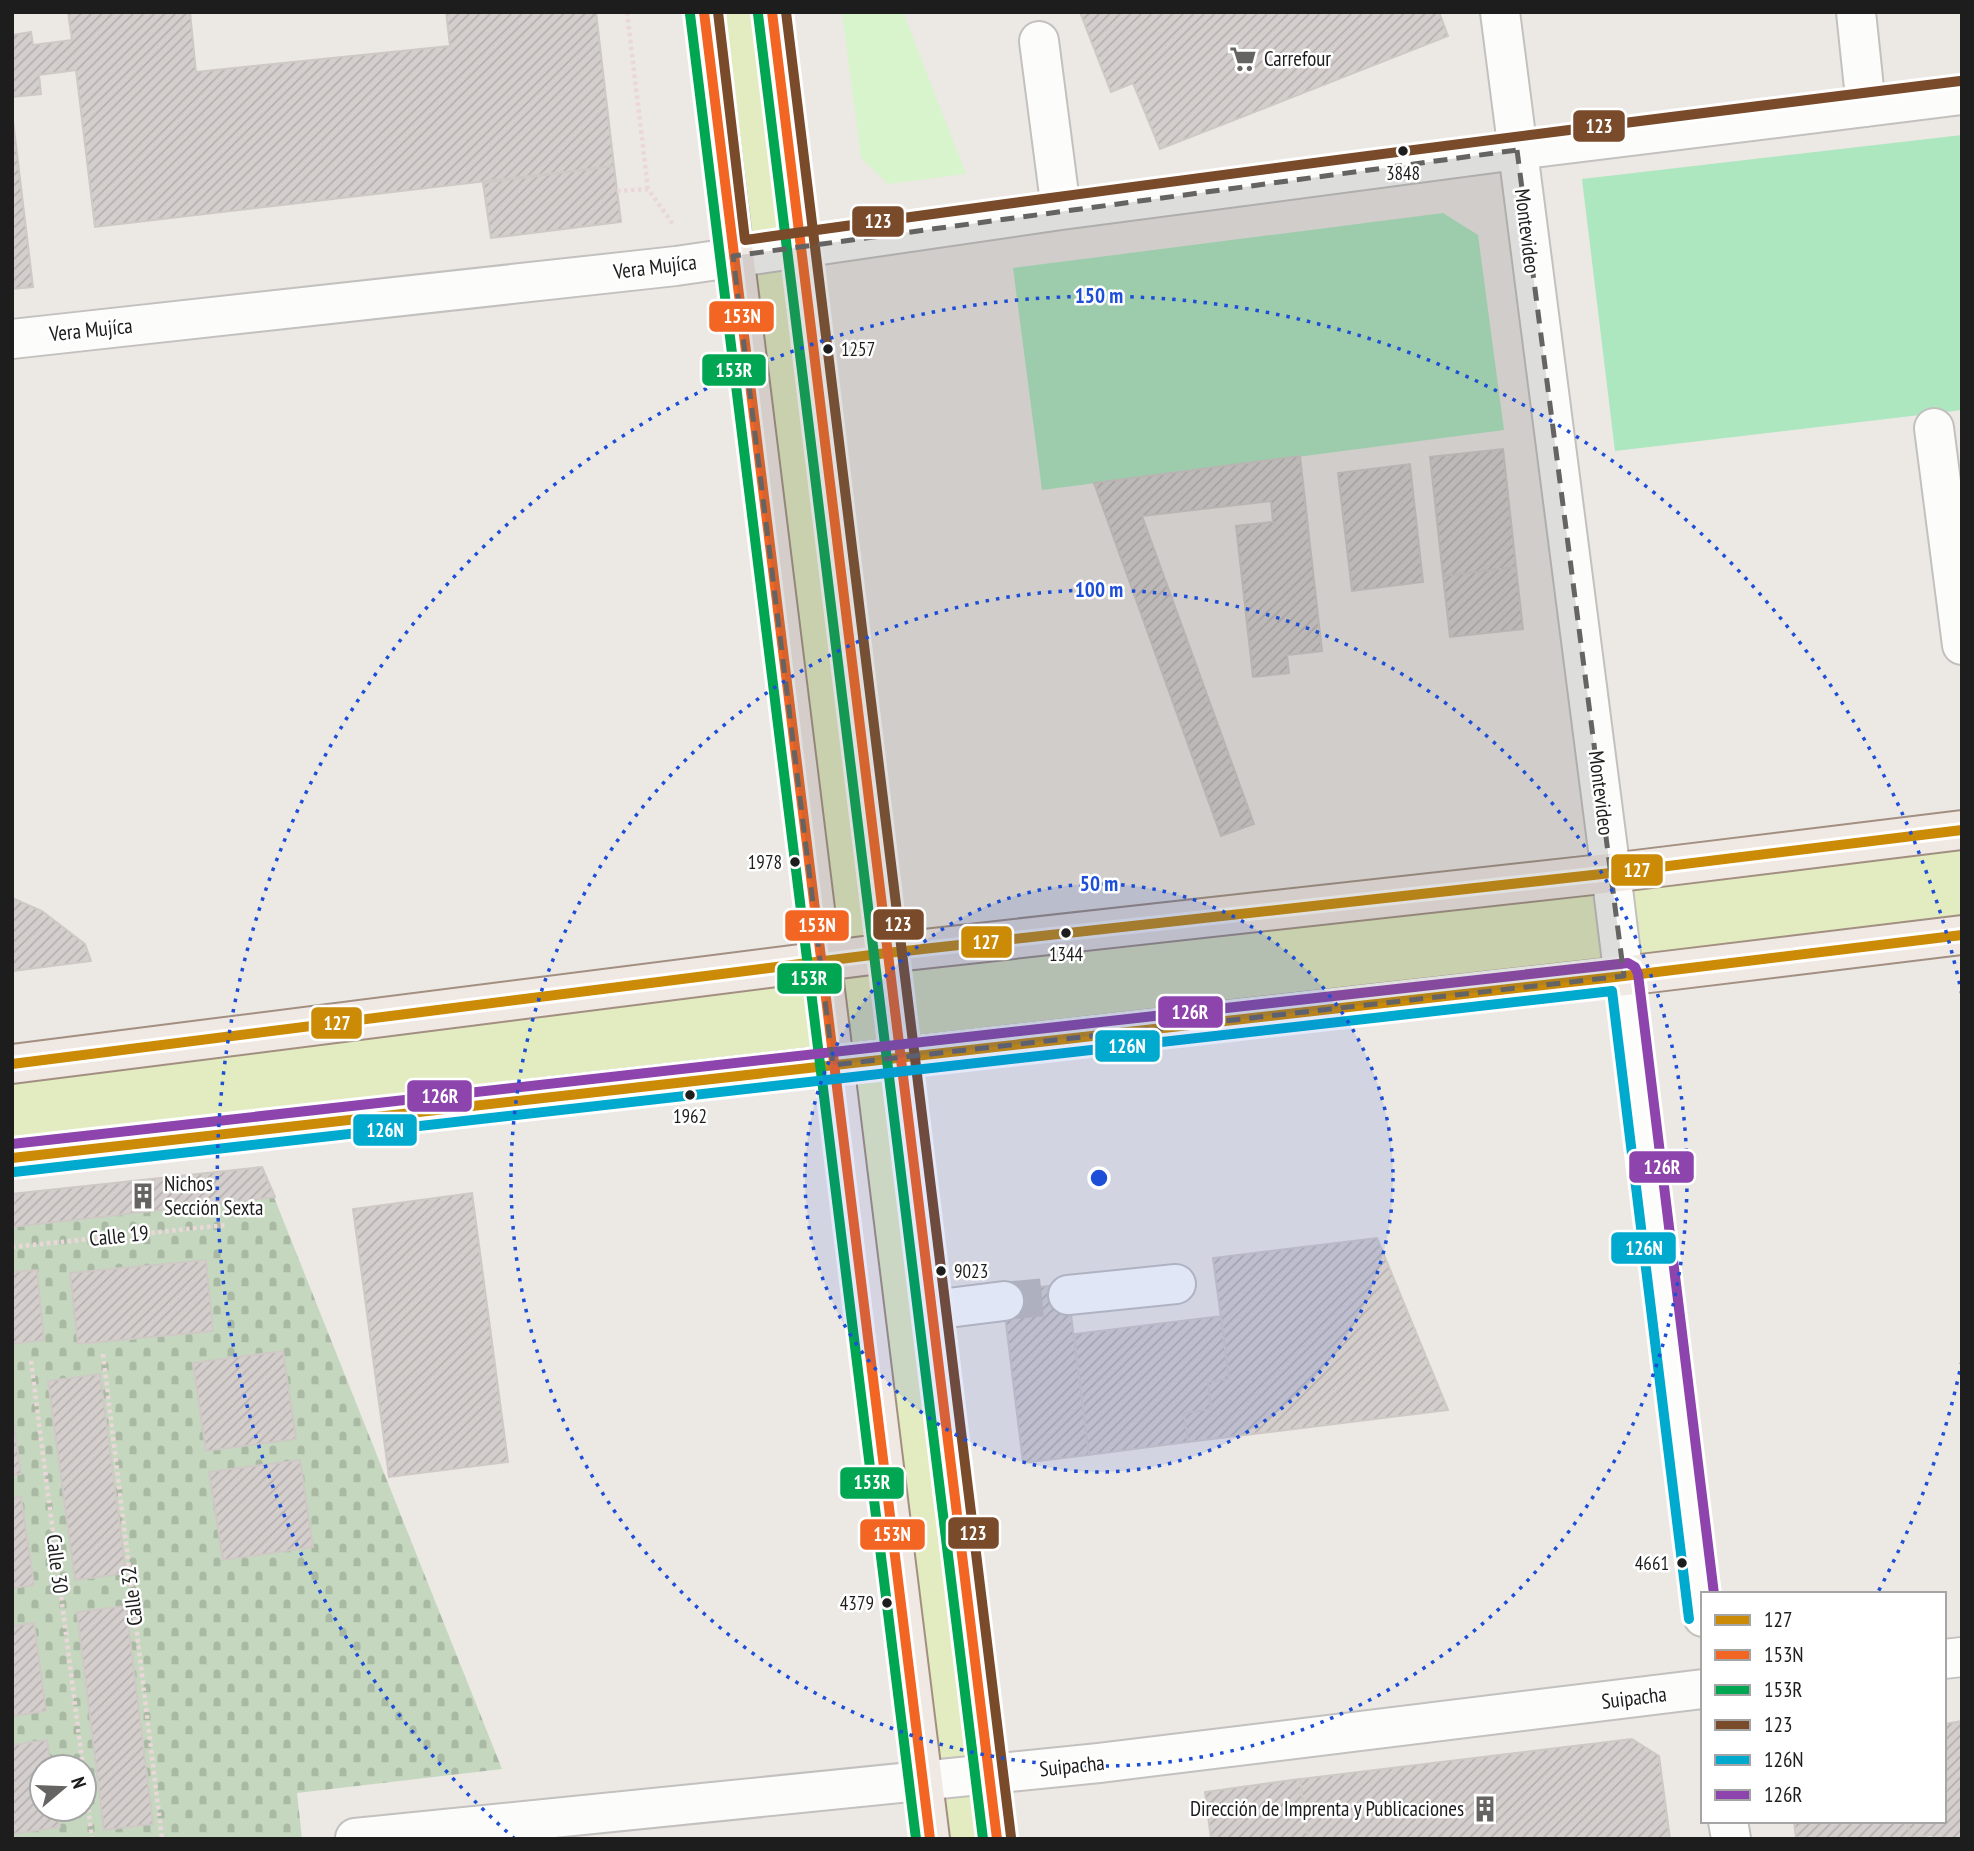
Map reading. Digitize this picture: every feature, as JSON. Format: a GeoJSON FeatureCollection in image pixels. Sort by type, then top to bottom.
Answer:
{"type":"FeatureCollection","features":[{"type":"Feature","properties":{"kind":"main road"},"geometry":{"type":"LineString","coordinates":[[704,12],[930,1839]]}},
{"type":"Feature","properties":{"kind":"main road"},"geometry":{"type":"LineString","coordinates":[[772,12],[997,1839]]}},
{"type":"Feature","properties":{"kind":"main road"},"geometry":{"type":"LineString","coordinates":[[12,1064],[887,953],[1611,873],[1962,830]]}},
{"type":"Feature","properties":{"kind":"main road"},"geometry":{"type":"LineString","coordinates":[[12,1158],[1624,976],[1962,934]]}},
{"type":"Feature","properties":{"kind":"street","name":"Montevideo"},"geometry":{"type":"LineString","coordinates":[[1500,12],[1701,1601]]}},
{"type":"Feature","properties":{"kind":"street"},"geometry":{"type":"LineString","coordinates":[[1856,12],[1866,107]]}},
{"type":"Feature","properties":{"kind":"street"},"geometry":{"type":"LineString","coordinates":[[1039,41],[1060,210]]}},
{"type":"Feature","properties":{"kind":"street","name":"Vera Mujíca"},"geometry":{"type":"LineString","coordinates":[[12,339],[676,266],[1060,210],[1962,95]]}},
{"type":"Feature","properties":{"kind":"street"},"geometry":{"type":"LineString","coordinates":[[1934,428],[1962,645]]}},
{"type":"Feature","properties":{"kind":"street"},"geometry":{"type":"LineString","coordinates":[[1069,1295],[1176,1284]]}},
{"type":"Feature","properties":{"kind":"street"},"geometry":{"type":"LineString","coordinates":[[932,1310],[1004,1301]]}},
{"type":"Feature","properties":{"kind":"street","name":"Suipacha"},"geometry":{"type":"LineString","coordinates":[[355,1838],[1113,1762],[1701,1689]]}},
{"type":"Feature","properties":{"kind":"path"},"geometry":{"type":"LineString","coordinates":[[627,12],[648,189],[673,224]]}},
{"type":"Feature","properties":{"kind":"path"},"geometry":{"type":"LineString","coordinates":[[617,191],[648,189]]}},
{"type":"Feature","properties":{"kind":"path","name":"Calle 19"},"geometry":{"type":"LineString","coordinates":[[12,1247],[226,1225]]}},
{"type":"Feature","properties":{"kind":"path","name":"Calle 32"},"geometry":{"type":"LineString","coordinates":[[103,1354],[162,1839]]}},
{"type":"Feature","properties":{"kind":"path","name":"Calle 30"},"geometry":{"type":"LineString","coordinates":[[30,1361],[81,1753]]}},
{"type":"Feature","properties":{"kind":"highlighted area"},"geometry":{"type":"Polygon","coordinates":[[[1517,150],[1624,976],[833,1065],[733,256],[1517,150]]]}},
{"type":"Feature","properties":{"kind":"green space"},"geometry":{"type":"Polygon","coordinates":[[[704,12],[772,12],[888,953],[1962,830],[1962,935],[901,1056],[997,1839],[930,1839],[833,1065],[12,1158],[12,1064],[820,962],[704,12]]]}},
{"type":"Feature","properties":{"kind":"green space"},"geometry":{"type":"Polygon","coordinates":[[[842,12],[903,12],[966,174],[888,184],[861,158],[842,12]]]}},
{"type":"Feature","properties":{"kind":"green space"},"geometry":{"type":"Polygon","coordinates":[[[1962,135],[1962,410],[1615,451],[1582,179],[1962,135]]]}},
{"type":"Feature","properties":{"kind":"green space"},"geometry":{"type":"Polygon","coordinates":[[[1443,213],[1478,235],[1504,430],[1042,490],[1013,268],[1443,213]]]}},
{"type":"Feature","properties":{"kind":"green space"},"geometry":{"type":"Polygon","coordinates":[[[262,1167],[502,1769],[297,1793],[302,1839],[12,1839],[12,1194],[262,1167]]]}},
{"type":"Feature","properties":{"kind":"building"},"geometry":{"type":"Polygon","coordinates":[[[68,12],[190,12],[196,72],[450,46],[446,12],[596,12],[614,166],[95,227],[76,70],[39,75],[41,94],[12,97],[12,35],[31,32],[33,45],[72,40],[68,12]]]}},
{"type":"Feature","properties":{"kind":"building","name":"Carrefour"},"geometry":{"type":"Polygon","coordinates":[[[1080,12],[1439,12],[1448,36],[1160,149],[1133,83],[1111,92],[1080,12]]]}},
{"type":"Feature","properties":{"kind":"building"},"geometry":{"type":"Polygon","coordinates":[[[12,112],[33,287],[12,289],[12,112]]]}},
{"type":"Feature","properties":{"kind":"building"},"geometry":{"type":"Polygon","coordinates":[[[614,166],[621,222],[491,238],[483,183],[614,166]]]}},
{"type":"Feature","properties":{"kind":"building"},"geometry":{"type":"Polygon","coordinates":[[[1503,449],[1516,567],[1443,576],[1430,457],[1503,449]]]}},
{"type":"Feature","properties":{"kind":"building"},"geometry":{"type":"Polygon","coordinates":[[[1300,456],[1322,651],[1287,655],[1289,673],[1253,677],[1236,526],[1273,522],[1271,501],[1142,516],[1254,824],[1221,836],[1094,483],[1300,456]]]}},
{"type":"Feature","properties":{"kind":"building"},"geometry":{"type":"Polygon","coordinates":[[[1410,464],[1423,582],[1352,591],[1338,473],[1410,464]]]}},
{"type":"Feature","properties":{"kind":"building"},"geometry":{"type":"Polygon","coordinates":[[[1516,567],[1523,629],[1450,637],[1443,576],[1516,567]]]}},
{"type":"Feature","properties":{"kind":"building"},"geometry":{"type":"Polygon","coordinates":[[[12,898],[42,911],[85,944],[91,961],[12,971],[12,898]]]}},
{"type":"Feature","properties":{"kind":"building","name":"Nichos Sección Sexta"},"geometry":{"type":"Polygon","coordinates":[[[262,1167],[275,1197],[12,1227],[12,1194],[262,1167]]]}},
{"type":"Feature","properties":{"kind":"building"},"geometry":{"type":"Polygon","coordinates":[[[472,1193],[508,1462],[389,1477],[353,1209],[472,1193]]]}},
{"type":"Feature","properties":{"kind":"building"},"geometry":{"type":"Polygon","coordinates":[[[1377,1238],[1448,1410],[1188,1442],[1184,1413],[1211,1409],[1208,1382],[1229,1379],[1213,1258],[1377,1238]]]}},
{"type":"Feature","properties":{"kind":"building"},"geometry":{"type":"Polygon","coordinates":[[[206,1260],[213,1331],[78,1344],[70,1273],[206,1260]]]}},
{"type":"Feature","properties":{"kind":"building"},"geometry":{"type":"Polygon","coordinates":[[[37,1270],[44,1340],[12,1344],[12,1272],[37,1270]]]}},
{"type":"Feature","properties":{"kind":"building"},"geometry":{"type":"Polygon","coordinates":[[[1067,1284],[1089,1455],[1023,1463],[1002,1291],[1067,1284]]]}},
{"type":"Feature","properties":{"kind":"building"},"geometry":{"type":"Polygon","coordinates":[[[1221,1316],[1229,1379],[1208,1382],[1211,1409],[1184,1413],[1188,1442],[1089,1455],[1074,1334],[1221,1316]]]}},
{"type":"Feature","properties":{"kind":"building"},"geometry":{"type":"Polygon","coordinates":[[[283,1351],[296,1439],[206,1451],[193,1363],[283,1351]]]}},
{"type":"Feature","properties":{"kind":"building"},"geometry":{"type":"Polygon","coordinates":[[[100,1374],[126,1573],[75,1580],[48,1381],[100,1374]]]}},
{"type":"Feature","properties":{"kind":"building"},"geometry":{"type":"Polygon","coordinates":[[[12,1412],[21,1474],[12,1475],[12,1412]]]}},
{"type":"Feature","properties":{"kind":"building"},"geometry":{"type":"Polygon","coordinates":[[[300,1460],[313,1547],[223,1560],[209,1472],[300,1460]]]}},
{"type":"Feature","properties":{"kind":"building"},"geometry":{"type":"Polygon","coordinates":[[[21,1497],[34,1585],[12,1588],[12,1498],[21,1497]]]}},
{"type":"Feature","properties":{"kind":"building"},"geometry":{"type":"Polygon","coordinates":[[[126,1606],[153,1824],[104,1830],[98,1782],[98,1753],[94,1753],[77,1612],[126,1606]]]}},
{"type":"Feature","properties":{"kind":"building"},"geometry":{"type":"Polygon","coordinates":[[[34,1623],[46,1711],[12,1716],[12,1626],[34,1623]]]}},
{"type":"Feature","properties":{"kind":"building"},"geometry":{"type":"Polygon","coordinates":[[[1962,1721],[1962,1839],[1933,1839],[1932,1835],[1910,1838],[1908,1823],[1946,1823],[1946,1724],[1962,1721]]]}},
{"type":"Feature","properties":{"kind":"building","name":"Dirección de Imprenta y Publicaciones"},"geometry":{"type":"Polygon","coordinates":[[[1632,1739],[1659,1756],[1670,1839],[1308,1839],[1300,1779],[1632,1739]]]}},
{"type":"Feature","properties":{"kind":"building"},"geometry":{"type":"Polygon","coordinates":[[[47,1740],[49,1753],[28,1753],[28,1823],[59,1823],[60,1827],[12,1834],[12,1745],[47,1740]]]}},
{"type":"Feature","properties":{"kind":"building"},"geometry":{"type":"Polygon","coordinates":[[[1300,1779],[1308,1839],[1211,1839],[1205,1792],[1300,1779]]]}},
{"type":"Feature","properties":{"kind":"building"},"geometry":{"type":"Polygon","coordinates":[[[1794,1823],[1908,1823],[1910,1839],[1796,1839],[1794,1823]]]}},
{"type":"Feature","properties":{"kind":"tunnel"},"geometry":{"type":"LineString","coordinates":[[1004,1301],[1068,1295]]}},
{"type":"Feature","properties":{"kind":"transit line","name":"153N"},"geometry":{"type":"LineString","coordinates":[[704,12],[930,1839]]}},
{"type":"Feature","properties":{"kind":"transit line","name":"123"},"geometry":{"type":"LineString","coordinates":[[718,12],[745,240],[1352,158],[1960,81]]}},
{"type":"Feature","properties":{"kind":"transit line","name":"153N"},"geometry":{"type":"LineString","coordinates":[[772,12],[997,1839]]}},
{"type":"Feature","properties":{"kind":"transit line","name":"123"},"geometry":{"type":"LineString","coordinates":[[786,12],[1011,1837]]}},
{"type":"Feature","properties":{"kind":"transit line","name":"153R"},"geometry":{"type":"LineString","coordinates":[[690,14],[916,1839]]}},
{"type":"Feature","properties":{"kind":"transit line","name":"153R"},"geometry":{"type":"LineString","coordinates":[[758,14],[983,1839]]}},
{"type":"Feature","properties":{"kind":"transit line","name":"127"},"geometry":{"type":"LineString","coordinates":[[12,1064],[887,953],[1611,873],[1962,830]]}},
{"type":"Feature","properties":{"kind":"transit line","name":"127"},"geometry":{"type":"LineString","coordinates":[[12,1158],[1624,976],[1962,935]]}},
{"type":"Feature","properties":{"kind":"transit line","name":"126R"},"geometry":{"type":"LineString","coordinates":[[12,1144],[1628,963],[1635,967],[1638,974],[1714,1592]]}},
{"type":"Feature","properties":{"kind":"transit line","name":"126N"},"geometry":{"type":"LineString","coordinates":[[14,1172],[1612,991],[1689,1619]]}},
{"type":"Feature","properties":{"kind":"place","name":"Carrefour"},"geometry":{"type":"Point","coordinates":[1243,59]}},
{"type":"Feature","properties":{"kind":"place","name":"3848"},"geometry":{"type":"Point","coordinates":[1403,151]}},
{"type":"Feature","properties":{"kind":"place","name":"1257"},"geometry":{"type":"Point","coordinates":[828,349]}},
{"type":"Feature","properties":{"kind":"place","name":"1978"},"geometry":{"type":"Point","coordinates":[795,862]}},
{"type":"Feature","properties":{"kind":"place","name":"1344"},"geometry":{"type":"Point","coordinates":[1066,933]}},
{"type":"Feature","properties":{"kind":"place","name":"1962"},"geometry":{"type":"Point","coordinates":[690,1095]}},
{"type":"Feature","properties":{"kind":"place","name":"Nichos Sección Sexta"},"geometry":{"type":"Point","coordinates":[143,1196]}},
{"type":"Feature","properties":{"kind":"place","name":"9023"},"geometry":{"type":"Point","coordinates":[941,1271]}},
{"type":"Feature","properties":{"kind":"place","name":"4661"},"geometry":{"type":"Point","coordinates":[1682,1563]}},
{"type":"Feature","properties":{"kind":"place","name":"4379"},"geometry":{"type":"Point","coordinates":[887,1603]}},
{"type":"Feature","properties":{"kind":"place","name":"Dirección de Imprenta y Publicaciones"},"geometry":{"type":"Point","coordinates":[1485,1809]}}]}
